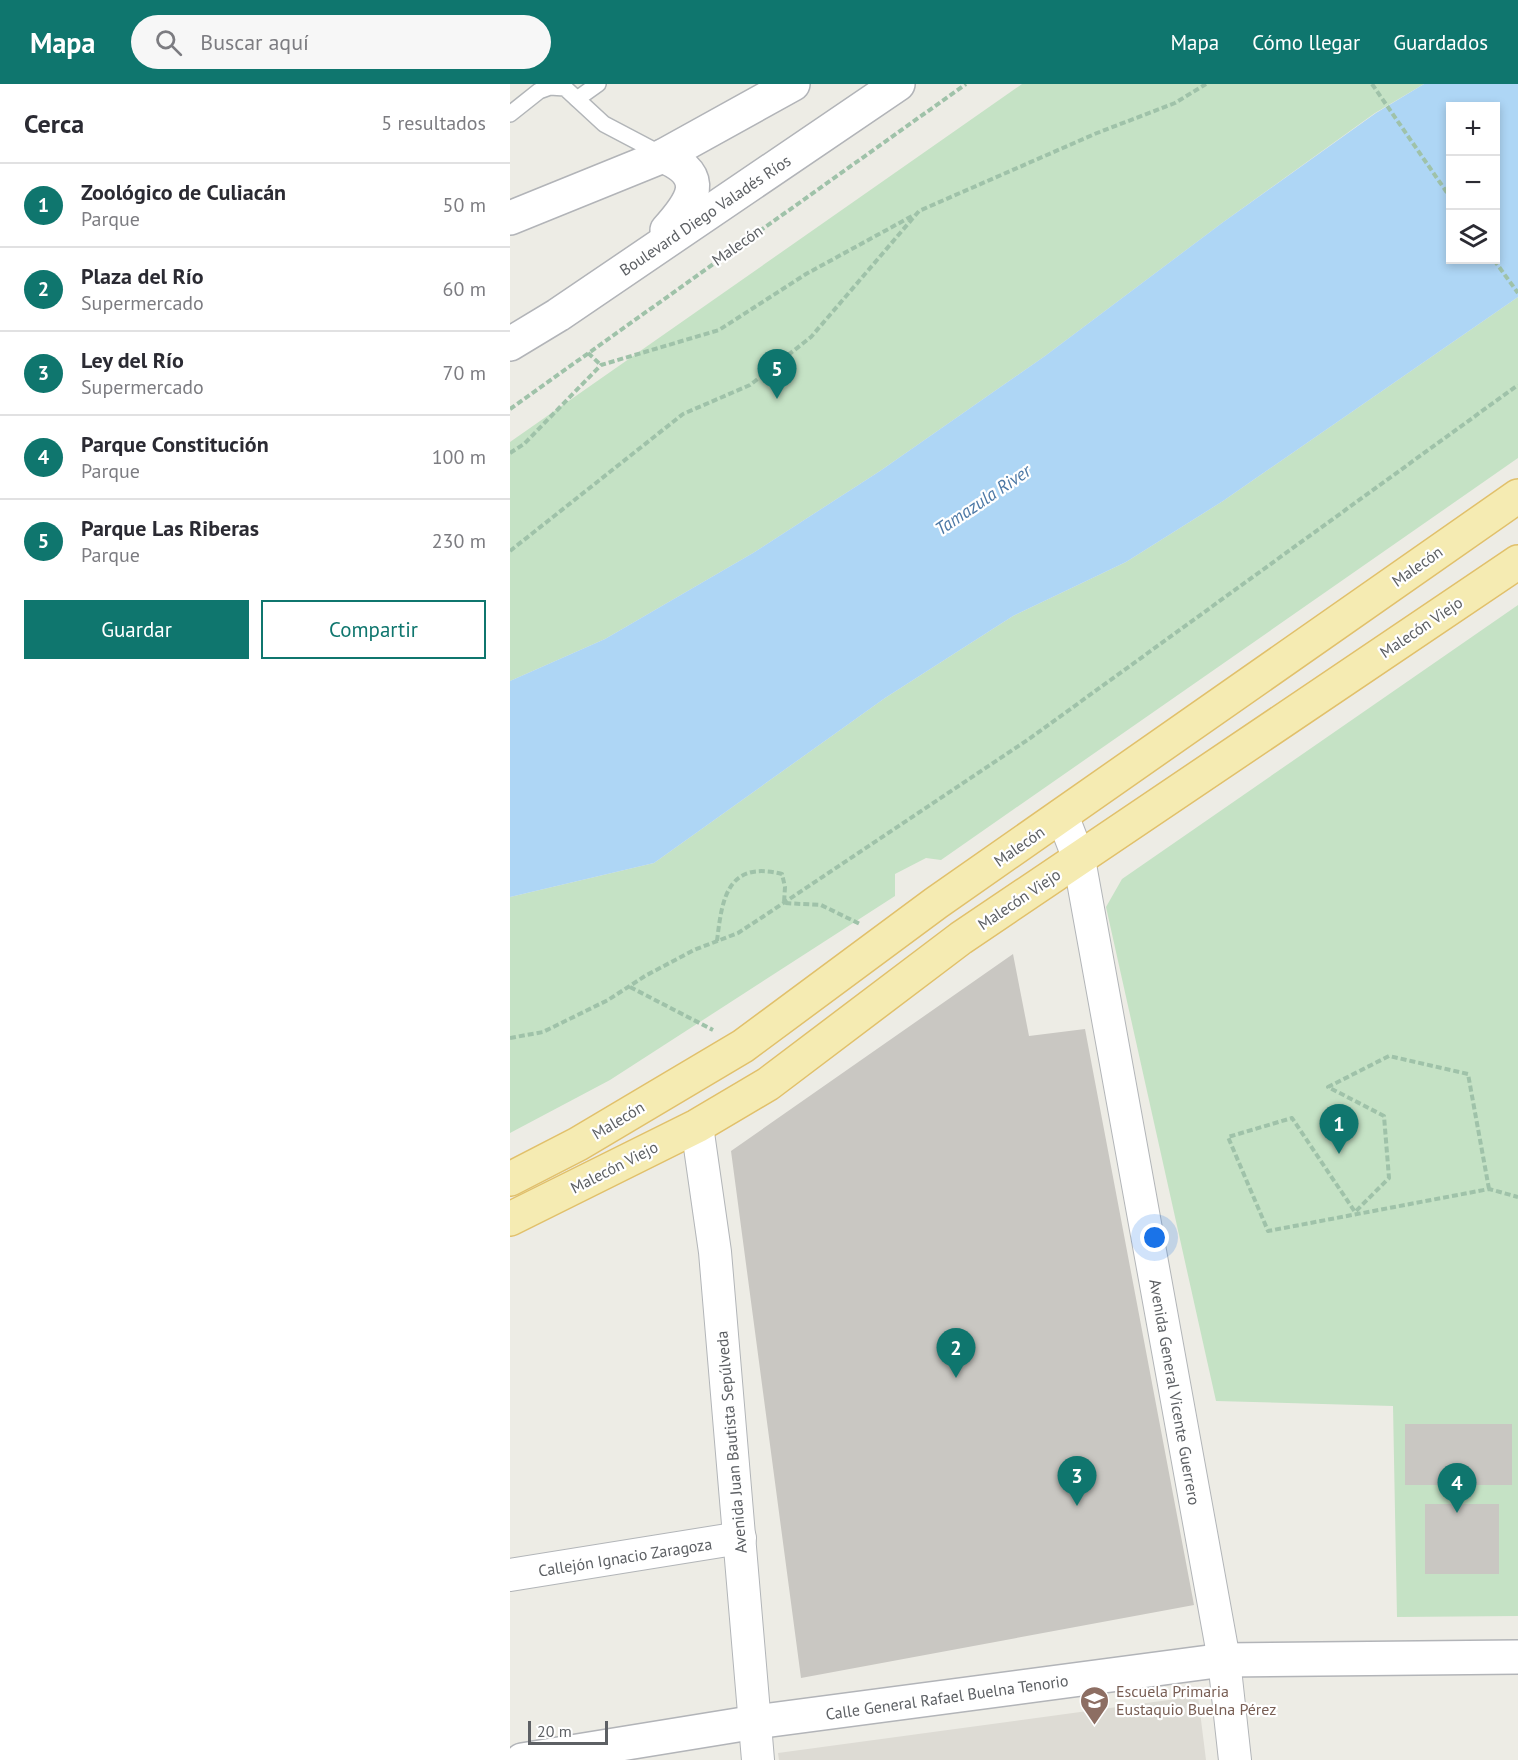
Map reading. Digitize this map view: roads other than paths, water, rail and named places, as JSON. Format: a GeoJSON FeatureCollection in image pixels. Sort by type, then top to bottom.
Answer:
{"type":"FeatureCollection","features":[{"type":"Feature","properties":{"kind":"main road"},"geometry":{"type":"LineString","coordinates":[[510,218],[663,156],[793,84]]}},
{"type":"Feature","properties":{"kind":"main road","name":"Boulevard Diego Valadés Ríos"},"geometry":{"type":"LineString","coordinates":[[510,344],[558,315],[898,84]]}},
{"type":"Feature","properties":{"kind":"main road"},"geometry":{"type":"LineString","coordinates":[[645,254],[683,212],[692,196],[691,178],[680,165],[663,156]]}},
{"type":"Feature","properties":{"kind":"main road","name":"Malecón"},"geometry":{"type":"LineString","coordinates":[[510,1179],[578,1144],[743,1046],[1062,815],[1518,496]]}},
{"type":"Feature","properties":{"kind":"main road","name":"Malecón Viejo"},"geometry":{"type":"LineString","coordinates":[[510,1219],[697,1126],[768,1084],[962,938],[1518,562]]}},
{"type":"Feature","properties":{"kind":"main road"},"geometry":{"type":"LineString","coordinates":[[697,1126],[703,1102],[743,1046]]}},
{"type":"Feature","properties":{"kind":"main road","name":"Calle General Rafael Buelna Tenorio"},"geometry":{"type":"LineString","coordinates":[[522,1760],[756,1722],[1224,1660],[1518,1658]]}},
{"type":"Feature","properties":{"kind":"street","name":"Avenida General Vicente Guerrero"},"geometry":{"type":"LineString","coordinates":[[1062,815],[1078,859],[1224,1660],[1235,1760]]}},
{"type":"Feature","properties":{"kind":"street","name":"Avenida Juan Bautista Sepúlveda"},"geometry":{"type":"LineString","coordinates":[[697,1126],[715,1252],[758,1760]]}},
{"type":"Feature","properties":{"kind":"street","name":"Callejón Ignacio Zaragoza"},"geometry":{"type":"LineString","coordinates":[[510,1575],[740,1538]]}},
{"type":"Feature","properties":{"kind":"lane"},"geometry":{"type":"LineString","coordinates":[[577,99],[597,84]]}},
{"type":"Feature","properties":{"kind":"lane"},"geometry":{"type":"LineString","coordinates":[[510,114],[539,91],[550,87],[565,88],[604,124],[663,156]]}},
{"type":"Feature","properties":{"kind":"water","name":"Tamazula River"},"geometry":{"type":"Polygon","coordinates":[[[1424,84],[1518,84],[1518,297],[1223,501],[1126,562],[1013,616],[885,698],[654,863],[510,897],[510,681],[605,639],[753,553],[880,471],[1045,356],[1222,223],[1376,113],[1424,84]]]}},
{"type":"Feature","properties":{"kind":"place","name":"Parque Las Riberas"},"geometry":{"type":"Point","coordinates":[777,399]}},
{"type":"Feature","properties":{"kind":"place","name":"Zoológico de Culiacán"},"geometry":{"type":"Point","coordinates":[1339,1154]}},
{"type":"Feature","properties":{"kind":"place","name":"Plaza del Río"},"geometry":{"type":"Point","coordinates":[956,1378]}},
{"type":"Feature","properties":{"kind":"place","name":"Ley del Río"},"geometry":{"type":"Point","coordinates":[1077,1506]}},
{"type":"Feature","properties":{"kind":"place","name":"Parque Constitución"},"geometry":{"type":"Point","coordinates":[1457,1513]}},
{"type":"Feature","properties":{"kind":"place","name":"Escuela Primaria Eustaquio Buelna Pérez"},"geometry":{"type":"Point","coordinates":[1095,1726]}}]}
